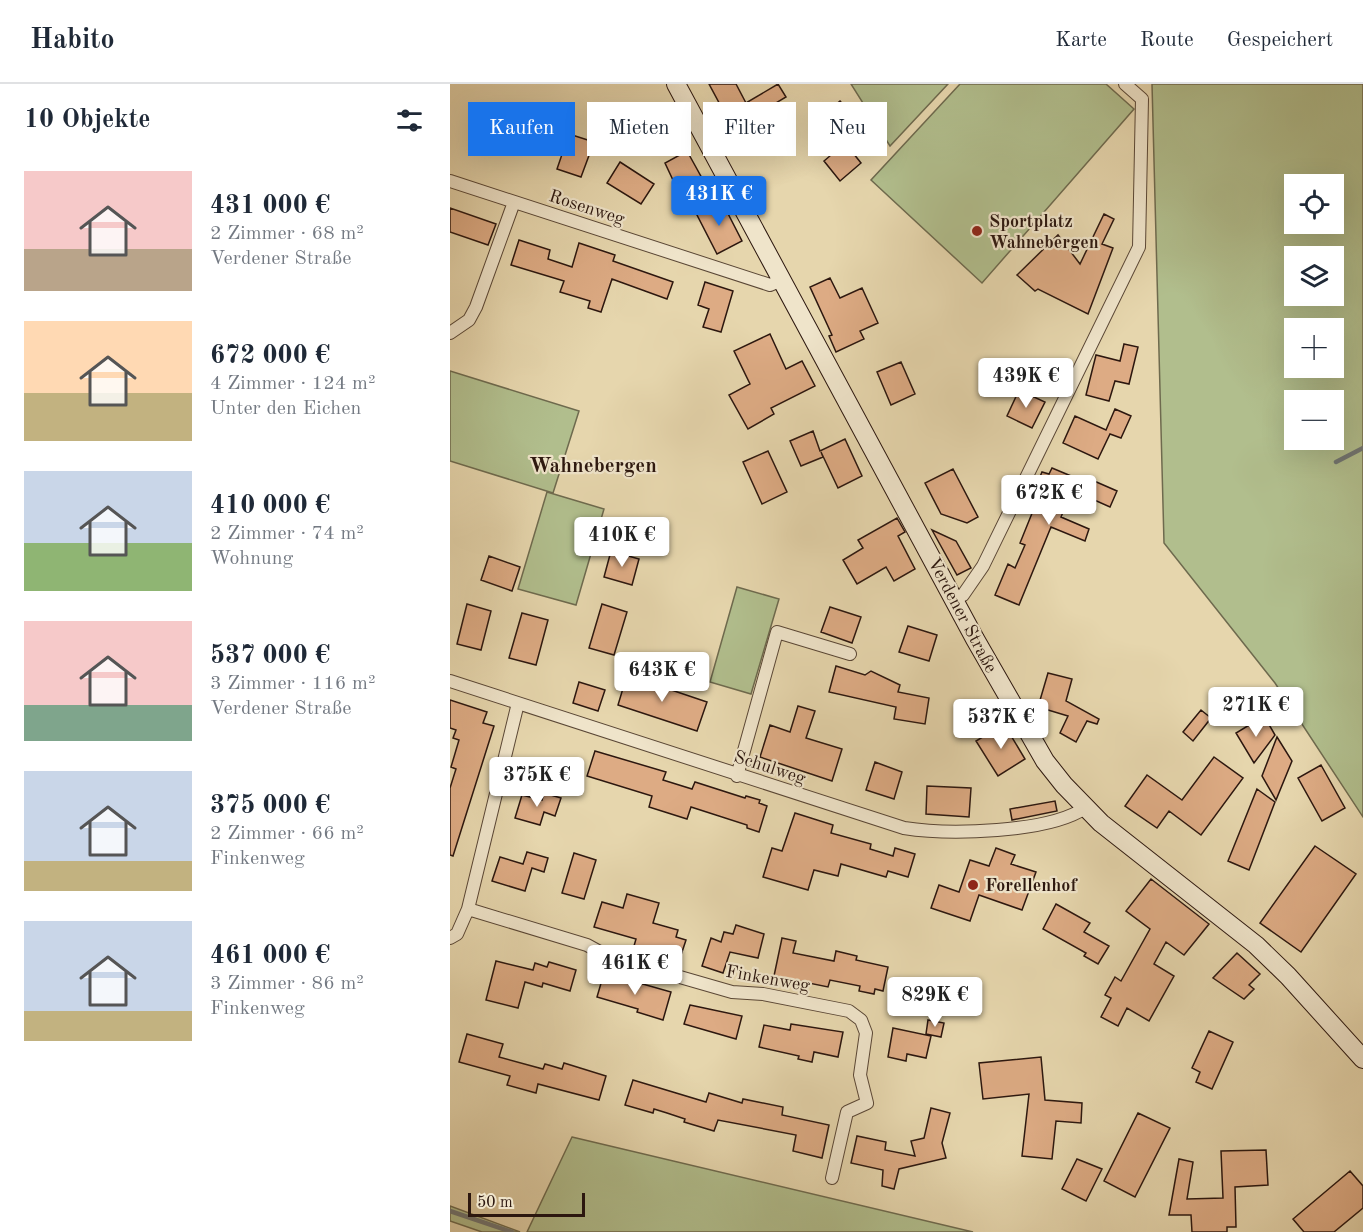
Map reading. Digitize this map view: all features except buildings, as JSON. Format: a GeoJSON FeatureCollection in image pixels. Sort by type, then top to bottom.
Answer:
{"type":"FeatureCollection","features":[{"type":"Feature","properties":{"kind":"street","name":"Verdener Straße"},"geometry":{"type":"LineString","coordinates":[[676,84],[1028,734],[1064,785],[1085,808],[1256,945],[1288,976],[1363,1059]]}},
{"type":"Feature","properties":{"kind":"street"},"geometry":{"type":"LineString","coordinates":[[954,599],[963,595],[983,566],[1139,247],[1142,99],[1125,84]]}},
{"type":"Feature","properties":{"kind":"street","name":"Rosenweg"},"geometry":{"type":"LineString","coordinates":[[450,181],[770,285],[782,280]]}},
{"type":"Feature","properties":{"kind":"street"},"geometry":{"type":"LineString","coordinates":[[450,333],[469,320],[476,307],[514,202]]}},
{"type":"Feature","properties":{"kind":"street"},"geometry":{"type":"LineString","coordinates":[[737,776],[777,632],[850,654]]}},
{"type":"Feature","properties":{"kind":"street","name":"Schulweg"},"geometry":{"type":"LineString","coordinates":[[450,681],[737,776],[904,828],[931,832],[1003,830],[1072,817],[1085,808]]}},
{"type":"Feature","properties":{"kind":"street"},"geometry":{"type":"LineString","coordinates":[[450,938],[457,934],[468,909],[519,703]]}},
{"type":"Feature","properties":{"kind":"street","name":"Finkenweg"},"geometry":{"type":"LineString","coordinates":[[468,909],[587,945],[607,956],[723,990],[763,994],[849,1011],[861,1020],[866,1033],[860,1075],[867,1103],[847,1112],[832,1178]]}},
{"type":"Feature","properties":{"kind":"green space"},"geometry":{"type":"Polygon","coordinates":[[[851,84],[948,84],[890,146],[887,141],[887,102],[862,102],[851,84]]]}},
{"type":"Feature","properties":{"kind":"green space","name":"Sportplatz Wahnebergen"},"geometry":{"type":"Polygon","coordinates":[[[960,84],[1106,84],[1134,109],[982,283],[871,180],[960,84]]]}},
{"type":"Feature","properties":{"kind":"green space"},"geometry":{"type":"Polygon","coordinates":[[[1152,84],[1363,84],[1363,817],[1275,683],[1164,543],[1152,84]]]}},
{"type":"Feature","properties":{"kind":"green space"},"geometry":{"type":"Polygon","coordinates":[[[450,371],[579,411],[553,493],[450,461],[450,371]]]}},
{"type":"Feature","properties":{"kind":"green space"},"geometry":{"type":"Polygon","coordinates":[[[547,492],[604,509],[576,605],[518,589],[547,492]]]}},
{"type":"Feature","properties":{"kind":"green space"},"geometry":{"type":"Polygon","coordinates":[[[737,587],[779,599],[751,694],[710,682],[737,587]]]}},
{"type":"Feature","properties":{"kind":"green space"},"geometry":{"type":"Polygon","coordinates":[[[572,1137],[973,1232],[527,1232],[572,1137]]]}},
{"type":"Feature","properties":{"kind":"green space"},"geometry":{"type":"Polygon","coordinates":[[[450,1206],[520,1232],[482,1232],[450,1221],[450,1206]]]}},
{"type":"Feature","properties":{"kind":"waterway"},"geometry":{"type":"LineString","coordinates":[[1336,462],[1363,448]]}},
{"type":"Feature","properties":{"kind":"waterway"},"geometry":{"type":"LineString","coordinates":[[450,1211],[512,1232]]}},
{"type":"Feature","properties":{"kind":"place","name":"Sportplatz Wahnebergen"},"geometry":{"type":"Point","coordinates":[977,231]}},
{"type":"Feature","properties":{"kind":"place","name":"Forellenhof"},"geometry":{"type":"Point","coordinates":[973,885]}},
{"type":"Feature","properties":{"kind":"district","name":"Wahnebergen"},"geometry":{"type":"Point","coordinates":[593,465]}}]}
